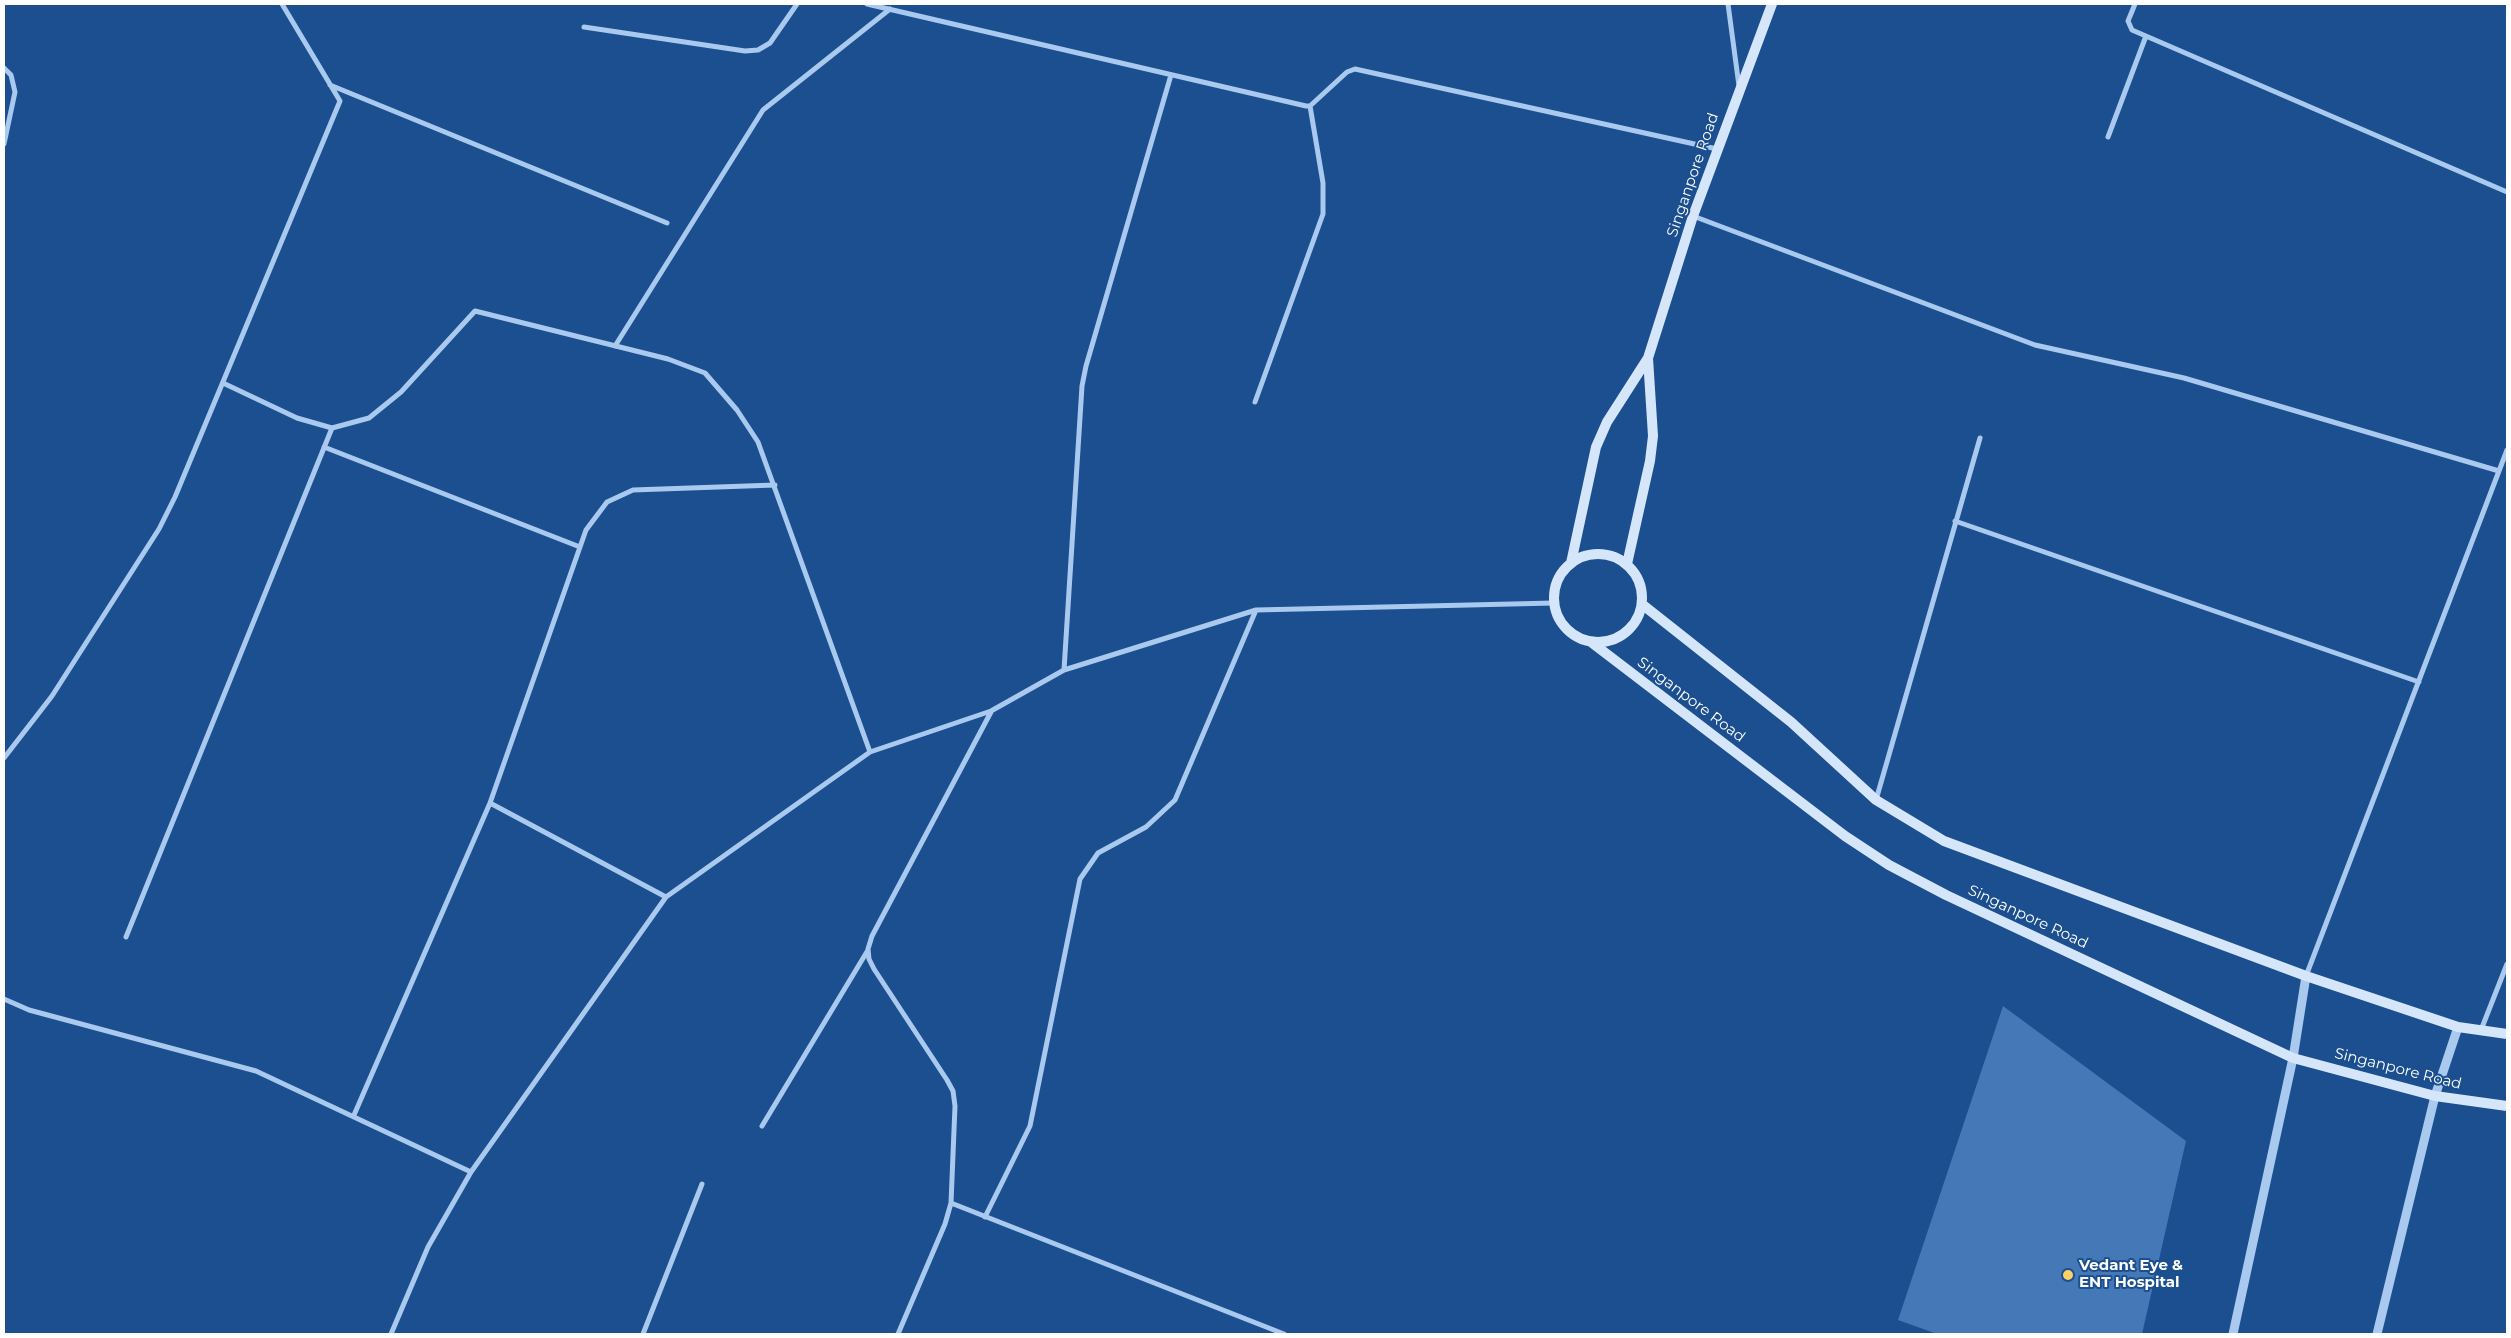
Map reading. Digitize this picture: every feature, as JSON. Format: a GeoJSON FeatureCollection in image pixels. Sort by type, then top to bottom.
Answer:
{"type":"FeatureCollection","features":[{"type":"Feature","properties":{"kind":"main road","name":"Singanpore Road"},"geometry":{"type":"LineString","coordinates":[[1571,562],[1596,448],[1607,422],[1648,358],[1693,216],[1772,4]]}},
{"type":"Feature","properties":{"kind":"main road","name":"Singanpore Road"},"geometry":{"type":"LineString","coordinates":[[1627,564],[1650,461],[1653,436],[1648,358]]}},
{"type":"Feature","properties":{"kind":"main road"},"geometry":{"type":"LineString","coordinates":[[1599,554],[1615,556],[1627,564],[1637,576],[1642,591],[1643,605],[1638,618],[1630,630],[1619,638],[1605,642],[1591,642],[1578,638],[1566,630],[1558,618],[1554,603],[1554,588],[1561,574],[1571,562],[1584,556],[1599,554]]}},
{"type":"Feature","properties":{"kind":"main road"},"geometry":{"type":"LineString","coordinates":[[1643,605],[1791,722],[1876,800],[1944,841],[2306,976],[2458,1027],[2507,1034]]}},
{"type":"Feature","properties":{"kind":"main road","name":"Singanpore Road"},"geometry":{"type":"LineString","coordinates":[[1591,642],[1845,836],[1890,865],[1946,895],[2293,1058],[2435,1096],[2507,1106]]}},
{"type":"Feature","properties":{"kind":"street"},"geometry":{"type":"LineString","coordinates":[[4,758],[52,696],[159,529],[223,383],[340,101],[282,4]]}},
{"type":"Feature","properties":{"kind":"street"},"geometry":{"type":"LineString","coordinates":[[584,27],[745,51],[758,50],[770,43],[797,4]]}},
{"type":"Feature","properties":{"kind":"street"},"geometry":{"type":"LineString","coordinates":[[867,4],[1310,106]]}},
{"type":"Feature","properties":{"kind":"street"},"geometry":{"type":"LineString","coordinates":[[1728,4],[1740,89]]}},
{"type":"Feature","properties":{"kind":"street"},"geometry":{"type":"LineString","coordinates":[[2136,4],[2128,21],[2128,26],[2146,36],[2507,192]]}},
{"type":"Feature","properties":{"kind":"street"},"geometry":{"type":"LineString","coordinates":[[615,346],[763,110],[890,9]]}},
{"type":"Feature","properties":{"kind":"street"},"geometry":{"type":"LineString","coordinates":[[2108,137],[2146,36]]}},
{"type":"Feature","properties":{"kind":"street"},"geometry":{"type":"LineString","coordinates":[[4,68],[11,76],[15,92],[4,144]]}},
{"type":"Feature","properties":{"kind":"street"},"geometry":{"type":"LineString","coordinates":[[1310,106],[1347,72],[1355,69],[1717,149]]}},
{"type":"Feature","properties":{"kind":"street"},"geometry":{"type":"LineString","coordinates":[[1064,670],[1082,386],[1086,366],[1171,75]]}},
{"type":"Feature","properties":{"kind":"street"},"geometry":{"type":"LineString","coordinates":[[330,85],[668,223]]}},
{"type":"Feature","properties":{"kind":"street"},"geometry":{"type":"LineString","coordinates":[[1255,402],[1323,214],[1323,183],[1310,106]]}},
{"type":"Feature","properties":{"kind":"street"},"geometry":{"type":"LineString","coordinates":[[1693,216],[2034,345],[2184,378],[2499,471]]}},
{"type":"Feature","properties":{"kind":"street"},"geometry":{"type":"LineString","coordinates":[[223,383],[297,418],[332,428],[369,418],[401,392],[476,311],[668,359],[705,373],[737,410],[758,442],[870,752]]}},
{"type":"Feature","properties":{"kind":"street"},"geometry":{"type":"LineString","coordinates":[[126,937],[332,428]]}},
{"type":"Feature","properties":{"kind":"street"},"geometry":{"type":"LineString","coordinates":[[1876,800],[1980,438]]}},
{"type":"Feature","properties":{"kind":"street"},"geometry":{"type":"LineString","coordinates":[[324,447],[580,547]]}},
{"type":"Feature","properties":{"kind":"street"},"geometry":{"type":"LineString","coordinates":[[2232,1334],[2293,1058],[2306,976],[2507,450]]}},
{"type":"Feature","properties":{"kind":"street"},"geometry":{"type":"LineString","coordinates":[[354,1115],[490,803],[586,530],[607,502],[633,490],[775,486]]}},
{"type":"Feature","properties":{"kind":"street"},"geometry":{"type":"LineString","coordinates":[[1955,520],[2419,682]]}},
{"type":"Feature","properties":{"kind":"street"},"geometry":{"type":"LineString","coordinates":[[391,1334],[428,1247],[471,1172],[666,897],[870,752],[991,712],[1064,670],[1256,610],[1554,603]]}},
{"type":"Feature","properties":{"kind":"street"},"geometry":{"type":"LineString","coordinates":[[985,1217],[1030,1126],[1080,879],[1098,853],[1146,827],[1175,800],[1256,610]]}},
{"type":"Feature","properties":{"kind":"street"},"geometry":{"type":"LineString","coordinates":[[762,1126],[868,949],[872,936],[991,712]]}},
{"type":"Feature","properties":{"kind":"street"},"geometry":{"type":"LineString","coordinates":[[490,803],[666,897]]}},
{"type":"Feature","properties":{"kind":"street"},"geometry":{"type":"LineString","coordinates":[[868,949],[869,960],[874,969],[953,1091],[955,1106],[951,1203],[945,1224],[898,1334]]}},
{"type":"Feature","properties":{"kind":"street"},"geometry":{"type":"LineString","coordinates":[[2481,1030],[2507,964]]}},
{"type":"Feature","properties":{"kind":"street"},"geometry":{"type":"LineString","coordinates":[[4,999],[29,1010],[256,1071],[354,1115],[471,1172]]}},
{"type":"Feature","properties":{"kind":"street"},"geometry":{"type":"LineString","coordinates":[[2377,1334],[2435,1096],[2458,1027]]}},
{"type":"Feature","properties":{"kind":"street"},"geometry":{"type":"LineString","coordinates":[[643,1334],[702,1184]]}},
{"type":"Feature","properties":{"kind":"street"},"geometry":{"type":"LineString","coordinates":[[951,1203],[1284,1334]]}},
{"type":"Feature","properties":{"kind":"building"},"geometry":{"type":"Polygon","coordinates":[[[2003,1006],[2186,1141],[2142,1334],[1937,1334],[1898,1320],[2003,1006]]]}},
{"type":"Feature","properties":{"kind":"place","name":"Vedant Eye & ENT Hospital"},"geometry":{"type":"Point","coordinates":[2068,1275]}}]}
